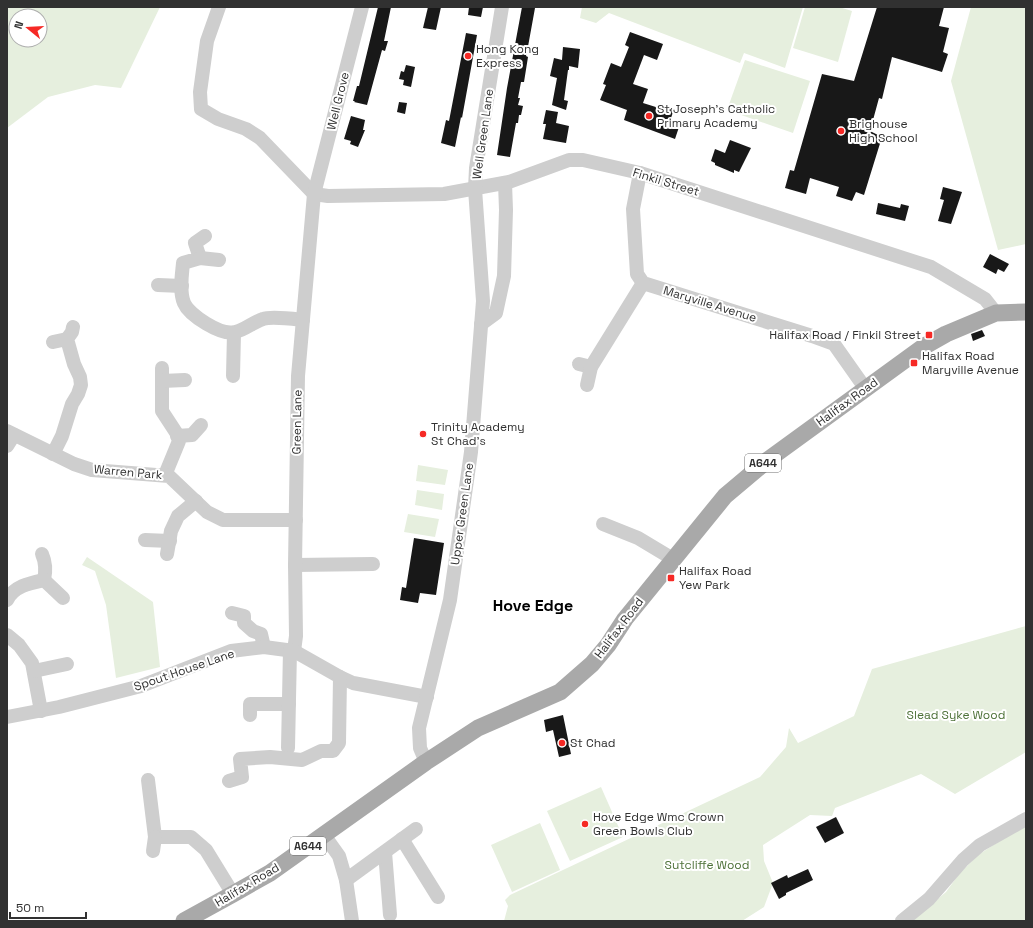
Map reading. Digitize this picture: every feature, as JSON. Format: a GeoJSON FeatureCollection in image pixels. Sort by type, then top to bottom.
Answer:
{"type":"FeatureCollection","features":[{"type":"Feature","properties":{"kind":"main road","name":"Halifax Road"},"geometry":{"type":"LineString","coordinates":[[184,921],[270,873],[426,762],[478,728],[560,692],[592,664],[608,645],[625,619],[725,496],[768,458],[923,347],[946,334],[996,313],[1026,312]]}},
{"type":"Feature","properties":{"kind":"street"},"geometry":{"type":"LineString","coordinates":[[219,7],[207,41],[200,92],[201,109],[218,119],[246,129],[260,138],[314,194]]}},
{"type":"Feature","properties":{"kind":"street","name":"Well Grove"},"geometry":{"type":"LineString","coordinates":[[314,194],[362,7]]}},
{"type":"Feature","properties":{"kind":"street","name":"Well Green Lane"},"geometry":{"type":"LineString","coordinates":[[476,189],[476,168],[502,7]]}},
{"type":"Feature","properties":{"kind":"street","name":"Finkil Street"},"geometry":{"type":"LineString","coordinates":[[314,194],[328,196],[444,194],[505,183],[569,160],[583,160],[640,173],[931,267],[985,299],[996,313]]}},
{"type":"Feature","properties":{"kind":"street"},"geometry":{"type":"LineString","coordinates":[[587,385],[585,366],[644,283],[637,274],[633,209],[640,173]]}},
{"type":"Feature","properties":{"kind":"street"},"geometry":{"type":"LineString","coordinates":[[482,324],[496,313],[504,276],[506,210],[505,183]]}},
{"type":"Feature","properties":{"kind":"street","name":"Upper Green Lane"},"geometry":{"type":"LineString","coordinates":[[426,762],[420,748],[419,728],[450,600],[471,452],[483,300],[476,189]]}},
{"type":"Feature","properties":{"kind":"street","name":"Green Lane"},"geometry":{"type":"LineString","coordinates":[[288,748],[292,650],[296,636],[295,565],[298,376],[314,194]]}},
{"type":"Feature","properties":{"kind":"street"},"geometry":{"type":"LineString","coordinates":[[200,258],[195,243],[205,236]]}},
{"type":"Feature","properties":{"kind":"street"},"geometry":{"type":"LineString","coordinates":[[219,260],[200,258],[183,263],[182,297],[184,305],[204,323],[219,331],[234,333],[265,318],[303,320]]}},
{"type":"Feature","properties":{"kind":"street","name":"Maryville Avenue"},"geometry":{"type":"LineString","coordinates":[[644,283],[834,344],[865,388]]}},
{"type":"Feature","properties":{"kind":"street"},"geometry":{"type":"LineString","coordinates":[[158,285],[182,286]]}},
{"type":"Feature","properties":{"kind":"street"},"geometry":{"type":"LineString","coordinates":[[53,342],[70,333],[74,364],[80,377],[81,385],[72,404],[62,436],[53,454]]}},
{"type":"Feature","properties":{"kind":"street"},"geometry":{"type":"LineString","coordinates":[[233,376],[234,333]]}},
{"type":"Feature","properties":{"kind":"street"},"geometry":{"type":"LineString","coordinates":[[165,475],[179,441],[162,411],[162,374],[185,380]]}},
{"type":"Feature","properties":{"kind":"street"},"geometry":{"type":"LineString","coordinates":[[177,436],[196,435]]}},
{"type":"Feature","properties":{"kind":"street","name":"Warren Park"},"geometry":{"type":"LineString","coordinates":[[9,437],[92,470],[170,476],[207,512],[223,520],[296,520]]}},
{"type":"Feature","properties":{"kind":"street"},"geometry":{"type":"LineString","coordinates":[[144,540],[168,548],[171,532],[178,516],[196,501]]}},
{"type":"Feature","properties":{"kind":"street"},"geometry":{"type":"LineString","coordinates":[[603,524],[638,538],[673,559]]}},
{"type":"Feature","properties":{"kind":"street"},"geometry":{"type":"LineString","coordinates":[[42,554],[46,572],[44,580]]}},
{"type":"Feature","properties":{"kind":"street"},"geometry":{"type":"LineString","coordinates":[[295,565],[373,564]]}},
{"type":"Feature","properties":{"kind":"street"},"geometry":{"type":"LineString","coordinates":[[44,580],[63,598]]}},
{"type":"Feature","properties":{"kind":"street"},"geometry":{"type":"LineString","coordinates":[[7,600],[10,594],[22,586],[44,580]]}},
{"type":"Feature","properties":{"kind":"street"},"geometry":{"type":"LineString","coordinates":[[232,613],[244,616],[244,623],[253,631],[261,634],[264,647]]}},
{"type":"Feature","properties":{"kind":"street"},"geometry":{"type":"LineString","coordinates":[[7,635],[19,645],[32,663],[41,711]]}},
{"type":"Feature","properties":{"kind":"street","name":"Spout House Lane"},"geometry":{"type":"LineString","coordinates":[[7,717],[41,711],[141,686],[231,651],[264,647],[292,650],[353,683],[427,697]]}},
{"type":"Feature","properties":{"kind":"street"},"geometry":{"type":"LineString","coordinates":[[34,671],[67,664]]}},
{"type":"Feature","properties":{"kind":"street"},"geometry":{"type":"LineString","coordinates":[[229,781],[242,778],[240,759],[270,757],[302,760],[321,751],[333,751],[339,743],[340,677]]}},
{"type":"Feature","properties":{"kind":"street"},"geometry":{"type":"LineString","coordinates":[[250,715],[250,704],[289,704]]}},
{"type":"Feature","properties":{"kind":"street"},"geometry":{"type":"LineString","coordinates":[[148,780],[155,837],[153,851]]}},
{"type":"Feature","properties":{"kind":"street"},"geometry":{"type":"LineString","coordinates":[[902,921],[929,899],[963,860],[980,845],[1026,819]]}},
{"type":"Feature","properties":{"kind":"street"},"geometry":{"type":"LineString","coordinates":[[346,880],[416,829]]}},
{"type":"Feature","properties":{"kind":"street"},"geometry":{"type":"LineString","coordinates":[[324,835],[339,856],[346,880],[352,921]]}},
{"type":"Feature","properties":{"kind":"street"},"geometry":{"type":"LineString","coordinates":[[155,837],[191,837],[206,850],[234,894]]}},
{"type":"Feature","properties":{"kind":"street"},"geometry":{"type":"LineString","coordinates":[[402,839],[438,897]]}},
{"type":"Feature","properties":{"kind":"street"},"geometry":{"type":"LineString","coordinates":[[385,852],[390,915]]}},
{"type":"Feature","properties":{"kind":"green space"},"geometry":{"type":"Polygon","coordinates":[[[7,7],[160,7],[121,88],[95,85],[48,97],[7,128],[7,7]]]}},
{"type":"Feature","properties":{"kind":"green space"},"geometry":{"type":"Polygon","coordinates":[[[582,7],[803,7],[785,68],[744,53],[740,63],[609,13],[596,23],[580,18],[582,7]]]}},
{"type":"Feature","properties":{"kind":"green space"},"geometry":{"type":"Polygon","coordinates":[[[805,7],[839,7],[852,11],[838,62],[793,48],[805,7]]]}},
{"type":"Feature","properties":{"kind":"green space"},"geometry":{"type":"Polygon","coordinates":[[[971,7],[1026,7],[1026,244],[998,250],[951,81],[971,7]]]}},
{"type":"Feature","properties":{"kind":"green space"},"geometry":{"type":"Polygon","coordinates":[[[745,60],[810,81],[793,133],[727,110],[745,60]]]}},
{"type":"Feature","properties":{"kind":"green space"},"geometry":{"type":"Polygon","coordinates":[[[418,465],[448,470],[445,485],[416,481],[418,465]]]}},
{"type":"Feature","properties":{"kind":"green space"},"geometry":{"type":"Polygon","coordinates":[[[417,490],[444,494],[442,510],[415,505],[417,490]]]}},
{"type":"Feature","properties":{"kind":"green space"},"geometry":{"type":"Polygon","coordinates":[[[408,514],[439,519],[435,537],[404,532],[408,514]]]}},
{"type":"Feature","properties":{"kind":"green space"},"geometry":{"type":"Polygon","coordinates":[[[87,557],[153,602],[160,667],[116,678],[106,605],[95,571],[82,565],[87,557]]]}},
{"type":"Feature","properties":{"kind":"green space"},"geometry":{"type":"Polygon","coordinates":[[[1026,626],[1026,752],[955,794],[921,774],[835,808],[832,816],[810,815],[763,845],[764,861],[773,883],[764,907],[742,921],[504,921],[508,906],[505,900],[510,895],[760,777],[786,747],[789,728],[798,743],[854,716],[872,669],[1026,626]]]}},
{"type":"Feature","properties":{"kind":"green space","name":"Hove Edge Wmc Crown Green Bowls Club"},"geometry":{"type":"Polygon","coordinates":[[[601,787],[623,837],[570,861],[547,811],[601,787]]]}},
{"type":"Feature","properties":{"kind":"green space"},"geometry":{"type":"Polygon","coordinates":[[[540,823],[560,870],[512,892],[491,845],[540,823]]]}},
{"type":"Feature","properties":{"kind":"green space"},"geometry":{"type":"Polygon","coordinates":[[[1026,824],[1026,921],[912,921],[946,892],[959,874],[978,855],[1026,824]]]}},
{"type":"Feature","properties":{"kind":"building"},"geometry":{"type":"Polygon","coordinates":[[[378,7],[391,7],[384,41],[388,41],[385,51],[382,50],[367,105],[353,101],[357,86],[359,86],[378,7]]]}},
{"type":"Feature","properties":{"kind":"building"},"geometry":{"type":"Polygon","coordinates":[[[428,7],[441,7],[436,30],[423,28],[428,7]]]}},
{"type":"Feature","properties":{"kind":"building"},"geometry":{"type":"Polygon","coordinates":[[[469,7],[483,7],[481,17],[468,15],[469,7]]]}},
{"type":"Feature","properties":{"kind":"building"},"geometry":{"type":"Polygon","coordinates":[[[522,7],[535,8],[526,56],[528,57],[524,82],[521,82],[518,98],[520,98],[518,105],[523,106],[521,115],[519,115],[518,123],[516,123],[510,157],[497,155],[507,88],[522,7]]]}},
{"type":"Feature","properties":{"kind":"building"},"geometry":{"type":"Polygon","coordinates":[[[877,7],[944,7],[939,26],[949,28],[943,52],[948,54],[942,72],[892,57],[882,99],[879,98],[870,131],[882,137],[864,195],[856,192],[852,201],[836,196],[839,187],[810,178],[806,194],[785,188],[790,170],[794,171],[822,74],[854,81],[877,7]]]}},
{"type":"Feature","properties":{"kind":"building"},"geometry":{"type":"Polygon","coordinates":[[[630,32],[663,44],[657,60],[644,55],[633,84],[648,89],[643,103],[659,108],[660,104],[674,109],[669,124],[679,127],[675,139],[624,120],[627,110],[600,100],[606,85],[603,84],[611,63],[621,67],[629,47],[625,45],[630,32]]]}},
{"type":"Feature","properties":{"kind":"building"},"geometry":{"type":"Polygon","coordinates":[[[466,33],[477,35],[462,118],[461,117],[455,147],[441,143],[446,120],[449,121],[466,33]]]}},
{"type":"Feature","properties":{"kind":"building"},"geometry":{"type":"Polygon","coordinates":[[[563,47],[580,49],[578,68],[569,66],[568,70],[564,100],[568,101],[566,110],[552,105],[557,78],[550,76],[554,58],[562,60],[563,47]]]}},
{"type":"Feature","properties":{"kind":"building"},"geometry":{"type":"Polygon","coordinates":[[[406,65],[415,67],[411,87],[403,85],[404,80],[399,79],[401,71],[404,72],[406,65]]]}},
{"type":"Feature","properties":{"kind":"building"},"geometry":{"type":"Polygon","coordinates":[[[399,102],[407,103],[405,114],[397,112],[399,102]]]}},
{"type":"Feature","properties":{"kind":"building"},"geometry":{"type":"Polygon","coordinates":[[[546,110],[558,112],[556,123],[569,126],[566,143],[543,139],[546,124],[543,124],[546,110]]]}},
{"type":"Feature","properties":{"kind":"building"},"geometry":{"type":"Polygon","coordinates":[[[351,116],[365,120],[363,130],[365,130],[358,147],[350,144],[351,141],[344,139],[351,116]]]}},
{"type":"Feature","properties":{"kind":"building"},"geometry":{"type":"Polygon","coordinates":[[[730,140],[751,148],[739,172],[734,170],[734,173],[715,165],[715,163],[711,161],[715,149],[725,153],[730,140]]]}},
{"type":"Feature","properties":{"kind":"building"},"geometry":{"type":"Polygon","coordinates":[[[943,187],[962,192],[951,224],[938,221],[944,200],[940,199],[943,187]]]}},
{"type":"Feature","properties":{"kind":"building"},"geometry":{"type":"Polygon","coordinates":[[[878,203],[900,208],[901,204],[909,206],[905,221],[876,214],[878,203]]]}},
{"type":"Feature","properties":{"kind":"building"},"geometry":{"type":"Polygon","coordinates":[[[990,254],[1009,264],[1004,272],[998,269],[996,274],[983,267],[990,254]]]}},
{"type":"Feature","properties":{"kind":"building"},"geometry":{"type":"Polygon","coordinates":[[[982,330],[985,336],[973,341],[971,334],[982,330]]]}},
{"type":"Feature","properties":{"kind":"building"},"geometry":{"type":"Polygon","coordinates":[[[414,538],[444,543],[436,595],[420,593],[418,603],[400,600],[402,587],[406,588],[414,538]]]}},
{"type":"Feature","properties":{"kind":"building","name":"St Chad"},"geometry":{"type":"Polygon","coordinates":[[[563,715],[571,754],[559,757],[553,730],[546,732],[544,720],[563,715]]]}},
{"type":"Feature","properties":{"kind":"building"},"geometry":{"type":"Polygon","coordinates":[[[836,817],[844,833],[825,843],[816,827],[836,817]]]}},
{"type":"Feature","properties":{"kind":"building"},"geometry":{"type":"Polygon","coordinates":[[[808,869],[813,880],[786,893],[786,895],[779,899],[771,883],[787,875],[788,878],[808,869]]]}},
{"type":"Feature","properties":{"kind":"place","name":"Hong Kong Express"},"geometry":{"type":"Point","coordinates":[468,56]}},
{"type":"Feature","properties":{"kind":"place","name":"St Joseph's Catholic Primary Academy"},"geometry":{"type":"Point","coordinates":[649,116]}},
{"type":"Feature","properties":{"kind":"place","name":"Brighouse High School"},"geometry":{"type":"Point","coordinates":[841,131]}},
{"type":"Feature","properties":{"kind":"place","name":"Halifax Road / Finkil Street"},"geometry":{"type":"Point","coordinates":[929,335]}},
{"type":"Feature","properties":{"kind":"place","name":"Halifax Road Maryville Avenue"},"geometry":{"type":"Point","coordinates":[914,363]}},
{"type":"Feature","properties":{"kind":"place","name":"Trinity Academy St Chad's"},"geometry":{"type":"Point","coordinates":[423,434]}},
{"type":"Feature","properties":{"kind":"place","name":"Halifax Road Yew Park"},"geometry":{"type":"Point","coordinates":[671,578]}},
{"type":"Feature","properties":{"kind":"place","name":"St Chad"},"geometry":{"type":"Point","coordinates":[562,743]}},
{"type":"Feature","properties":{"kind":"place","name":"Hove Edge Wmc Crown Green Bowls Club"},"geometry":{"type":"Point","coordinates":[585,824]}},
{"type":"Feature","properties":{"kind":"district","name":"Hove Edge"},"geometry":{"type":"Point","coordinates":[533,605]}},
{"type":"Feature","properties":{"kind":"park label","name":"Slead Syke Wood"},"geometry":{"type":"Point","coordinates":[956,715]}},
{"type":"Feature","properties":{"kind":"park label","name":"Sutcliffe Wood"},"geometry":{"type":"Point","coordinates":[707,865]}}]}
